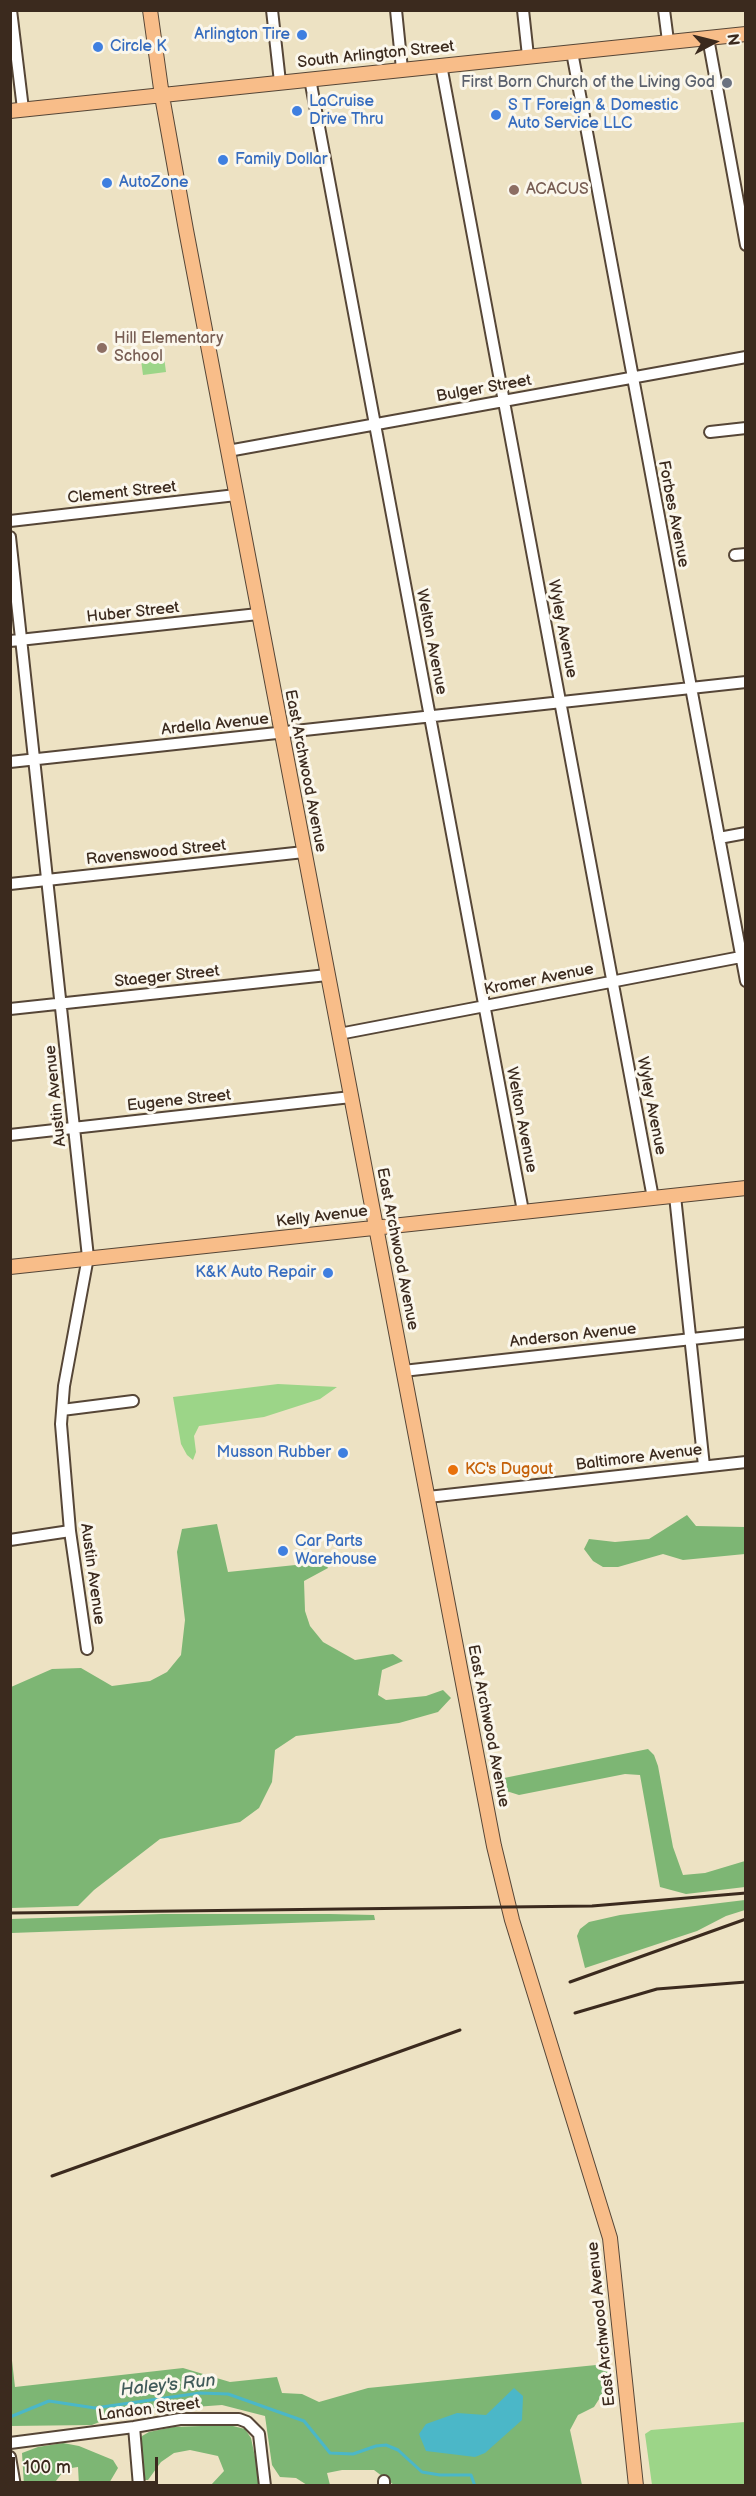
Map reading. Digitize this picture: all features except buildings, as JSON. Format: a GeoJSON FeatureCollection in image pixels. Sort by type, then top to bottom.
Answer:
{"type":"FeatureCollection","features":[{"type":"Feature","properties":{"kind":"main road","name":"East Archwood Avenue"},"geometry":{"type":"LineString","coordinates":[[150,10],[162,96],[280,733],[499,1868],[610,2238],[636,2486]]}},
{"type":"Feature","properties":{"kind":"main road","name":"South Arlington Street"},"geometry":{"type":"LineString","coordinates":[[17,110],[746,34]]}},
{"type":"Feature","properties":{"kind":"main road","name":"Kelly Avenue"},"geometry":{"type":"LineString","coordinates":[[10,1267],[746,1188]]}},
{"type":"Feature","properties":{"kind":"street"},"geometry":{"type":"LineString","coordinates":[[11,10],[17,110]]}},
{"type":"Feature","properties":{"kind":"street"},"geometry":{"type":"LineString","coordinates":[[272,10],[280,82]]}},
{"type":"Feature","properties":{"kind":"street"},"geometry":{"type":"LineString","coordinates":[[396,10],[402,69]]}},
{"type":"Feature","properties":{"kind":"street"},"geometry":{"type":"LineString","coordinates":[[523,10],[528,56]]}},
{"type":"Feature","properties":{"kind":"street"},"geometry":{"type":"LineString","coordinates":[[664,10],[668,41]]}},
{"type":"Feature","properties":{"kind":"street"},"geometry":{"type":"LineString","coordinates":[[708,38],[746,245]]}},
{"type":"Feature","properties":{"kind":"street","name":"Forbes Avenue"},"geometry":{"type":"LineString","coordinates":[[572,52],[746,981]]}},
{"type":"Feature","properties":{"kind":"street","name":"Wyley Avenue"},"geometry":{"type":"LineString","coordinates":[[441,65],[653,1198]]}},
{"type":"Feature","properties":{"kind":"street","name":"Welton Avenue"},"geometry":{"type":"LineString","coordinates":[[310,79],[523,1211]]}},
{"type":"Feature","properties":{"kind":"street","name":"Bulger Street"},"geometry":{"type":"LineString","coordinates":[[228,451],[746,357]]}},
{"type":"Feature","properties":{"kind":"street"},"geometry":{"type":"LineString","coordinates":[[710,432],[746,428]]}},
{"type":"Feature","properties":{"kind":"street","name":"Clement Street"},"geometry":{"type":"LineString","coordinates":[[10,521],[236,495]]}},
{"type":"Feature","properties":{"kind":"street","name":"Austin Avenue"},"geometry":{"type":"LineString","coordinates":[[10,537],[16,641],[34,759],[88,1257],[62,1410],[62,1447],[70,1531],[87,1649]]}},
{"type":"Feature","properties":{"kind":"street","name":"Huber Street"},"geometry":{"type":"LineString","coordinates":[[16,641],[258,614]]}},
{"type":"Feature","properties":{"kind":"street","name":"Ardella Avenue"},"geometry":{"type":"LineString","coordinates":[[10,762],[746,682]]}},
{"type":"Feature","properties":{"kind":"street"},"geometry":{"type":"LineString","coordinates":[[719,838],[746,833]]}},
{"type":"Feature","properties":{"kind":"street","name":"Ravenswood Street"},"geometry":{"type":"LineString","coordinates":[[10,884],[304,852]]}},
{"type":"Feature","properties":{"kind":"street","name":"Kromer Avenue"},"geometry":{"type":"LineString","coordinates":[[339,1034],[743,957]]}},
{"type":"Feature","properties":{"kind":"street","name":"Staeger Street"},"geometry":{"type":"LineString","coordinates":[[10,1009],[327,975]]}},
{"type":"Feature","properties":{"kind":"street","name":"Eugene Street"},"geometry":{"type":"LineString","coordinates":[[10,1135],[351,1097]]}},
{"type":"Feature","properties":{"kind":"street"},"geometry":{"type":"LineString","coordinates":[[675,1196],[704,1466]]}},
{"type":"Feature","properties":{"kind":"street","name":"Anderson Avenue"},"geometry":{"type":"LineString","coordinates":[[403,1371],[746,1333]]}},
{"type":"Feature","properties":{"kind":"street"},"geometry":{"type":"LineString","coordinates":[[62,1410],[133,1401]]}},
{"type":"Feature","properties":{"kind":"street","name":"Baltimore Avenue"},"geometry":{"type":"LineString","coordinates":[[428,1497],[746,1462]]}},
{"type":"Feature","properties":{"kind":"street"},"geometry":{"type":"LineString","coordinates":[[10,1540],[70,1531]]}},
{"type":"Feature","properties":{"kind":"street","name":"Landon Street"},"geometry":{"type":"LineString","coordinates":[[10,2444],[180,2419],[239,2419],[254,2427],[260,2436],[265,2486]]}},
{"type":"Feature","properties":{"kind":"street"},"geometry":{"type":"LineString","coordinates":[[134,2427],[139,2486]]}},
{"type":"Feature","properties":{"kind":"street"},"geometry":{"type":"LineString","coordinates":[[10,2457],[15,2486]]}},
{"type":"Feature","properties":{"kind":"green space"},"geometry":{"type":"Polygon","coordinates":[[[164,357],[166,372],[143,375],[141,360],[164,357]]]}},
{"type":"Feature","properties":{"kind":"green space"},"geometry":{"type":"Polygon","coordinates":[[[278,1384],[337,1387],[320,1399],[264,1417],[199,1426],[194,1436],[196,1452],[193,1460],[187,1455],[181,1444],[173,1397],[278,1384]]]}},
{"type":"Feature","properties":{"kind":"green space"},"geometry":{"type":"Polygon","coordinates":[[[687,1515],[696,1526],[745,1527],[745,1554],[683,1560],[663,1554],[618,1567],[603,1567],[593,1561],[584,1549],[589,1539],[615,1542],[649,1539],[687,1515]]]}},
{"type":"Feature","properties":{"kind":"green space"},"geometry":{"type":"Polygon","coordinates":[[[217,1524],[228,1572],[305,1564],[320,1555],[328,1568],[304,1581],[305,1611],[310,1626],[323,1642],[355,1660],[393,1654],[403,1661],[382,1670],[378,1695],[386,1700],[426,1696],[443,1690],[451,1698],[438,1712],[399,1723],[296,1736],[275,1750],[272,1782],[259,1808],[240,1822],[160,1839],[94,1890],[78,1906],[11,1908],[11,1687],[52,1669],[81,1668],[112,1686],[150,1681],[167,1672],[181,1655],[185,1620],[177,1552],[182,1529],[217,1524]]]}},
{"type":"Feature","properties":{"kind":"green space"},"geometry":{"type":"Polygon","coordinates":[[[648,1749],[654,1755],[658,1766],[673,1847],[683,1875],[705,1873],[745,1861],[745,1887],[686,1894],[660,1887],[640,1775],[625,1774],[519,1795],[500,1789],[504,1778],[648,1749]]]}},
{"type":"Feature","properties":{"kind":"green space"},"geometry":{"type":"Polygon","coordinates":[[[745,1900],[745,1910],[726,1916],[697,1931],[585,1968],[577,1936],[580,1929],[589,1922],[620,1915],[745,1900]]]}},
{"type":"Feature","properties":{"kind":"green space"},"geometry":{"type":"Polygon","coordinates":[[[162,1914],[374,1915],[375,1920],[11,1933],[11,1919],[162,1914]]]}},
{"type":"Feature","properties":{"kind":"green space"},"geometry":{"type":"Polygon","coordinates":[[[10,2343],[15,2387],[183,2368],[230,2382],[277,2377],[282,2393],[302,2394],[319,2402],[368,2388],[606,2364],[610,2382],[594,2407],[578,2415],[570,2430],[582,2485],[394,2485],[374,2470],[342,2470],[327,2473],[330,2485],[307,2485],[296,2478],[280,2477],[272,2465],[265,2416],[222,2405],[167,2409],[107,2419],[92,2425],[11,2426],[10,2343]]]}},
{"type":"Feature","properties":{"kind":"green space"},"geometry":{"type":"Polygon","coordinates":[[[745,2422],[745,2485],[652,2485],[645,2434],[651,2430],[745,2422]]]}},
{"type":"Feature","properties":{"kind":"green space"},"geometry":{"type":"Polygon","coordinates":[[[229,2425],[245,2429],[251,2438],[261,2485],[211,2485],[224,2471],[218,2456],[190,2450],[174,2453],[161,2462],[148,2480],[143,2480],[140,2450],[142,2436],[149,2432],[173,2427],[229,2425]]]}},
{"type":"Feature","properties":{"kind":"green space"},"geometry":{"type":"Polygon","coordinates":[[[63,2443],[79,2446],[113,2460],[118,2468],[108,2485],[79,2485],[78,2467],[65,2469],[53,2485],[24,2485],[22,2453],[38,2447],[63,2443]]]}},
{"type":"Feature","properties":{"kind":"water"},"geometry":{"type":"Polygon","coordinates":[[[514,2388],[523,2396],[522,2420],[485,2453],[475,2457],[426,2451],[419,2434],[426,2424],[457,2413],[486,2415],[514,2388]]]}},
{"type":"Feature","properties":{"kind":"waterway","name":"Haley's Run"},"geometry":{"type":"LineString","coordinates":[[10,2417],[49,2401],[95,2408],[200,2393],[228,2394],[304,2421],[330,2453],[353,2454],[386,2445],[398,2450],[422,2472],[440,2475],[471,2475],[475,2486]]}},
{"type":"Feature","properties":{"kind":"railway"},"geometry":{"type":"LineString","coordinates":[[10,1913],[592,1906],[746,1893]]}},
{"type":"Feature","properties":{"kind":"railway"},"geometry":{"type":"LineString","coordinates":[[570,1982],[746,1919]]}},
{"type":"Feature","properties":{"kind":"railway"},"geometry":{"type":"LineString","coordinates":[[575,2013],[657,1989],[746,1982]]}},
{"type":"Feature","properties":{"kind":"railway"},"geometry":{"type":"LineString","coordinates":[[52,2176],[460,2030]]}},
{"type":"Feature","properties":{"kind":"place","name":"Arlington Tire"},"geometry":{"type":"Point","coordinates":[302,35]}},
{"type":"Feature","properties":{"kind":"place","name":"Circle K"},"geometry":{"type":"Point","coordinates":[98,47]}},
{"type":"Feature","properties":{"kind":"place","name":"First Born Church of the Living God"},"geometry":{"type":"Point","coordinates":[727,83]}},
{"type":"Feature","properties":{"kind":"place","name":"LaCruise Drive Thru"},"geometry":{"type":"Point","coordinates":[297,111]}},
{"type":"Feature","properties":{"kind":"place","name":"S T Foreign & Domestic Auto Service LLC"},"geometry":{"type":"Point","coordinates":[496,115]}},
{"type":"Feature","properties":{"kind":"place","name":"Family Dollar"},"geometry":{"type":"Point","coordinates":[223,160]}},
{"type":"Feature","properties":{"kind":"place","name":"AutoZone"},"geometry":{"type":"Point","coordinates":[107,183]}},
{"type":"Feature","properties":{"kind":"place","name":"ACACUS"},"geometry":{"type":"Point","coordinates":[514,190]}},
{"type":"Feature","properties":{"kind":"place","name":"Hill Elementary School"},"geometry":{"type":"Point","coordinates":[102,348]}},
{"type":"Feature","properties":{"kind":"place","name":"K&K Auto Repair"},"geometry":{"type":"Point","coordinates":[328,1273]}},
{"type":"Feature","properties":{"kind":"place","name":"Musson Rubber"},"geometry":{"type":"Point","coordinates":[343,1453]}},
{"type":"Feature","properties":{"kind":"place","name":"KC's Dugout"},"geometry":{"type":"Point","coordinates":[453,1470]}},
{"type":"Feature","properties":{"kind":"place","name":"Car Parts Warehouse"},"geometry":{"type":"Point","coordinates":[283,1551]}}]}
